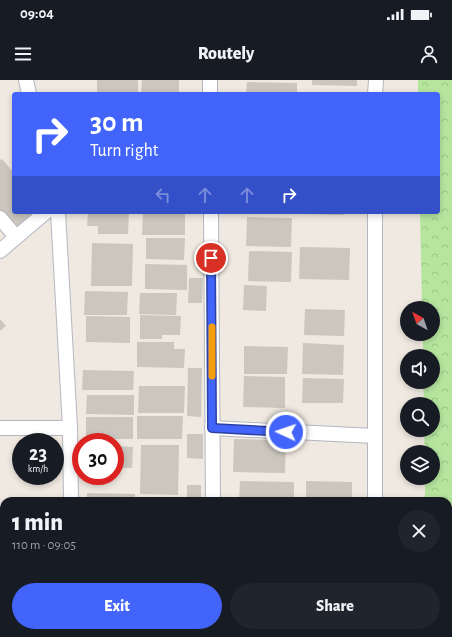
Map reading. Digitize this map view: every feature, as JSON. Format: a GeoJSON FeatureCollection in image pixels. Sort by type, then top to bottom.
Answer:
{"type":"FeatureCollection","features":[{"type":"Feature","properties":{"kind":"street"},"geometry":{"type":"LineString","coordinates":[[26,80],[29,92]]}},
{"type":"Feature","properties":{"kind":"street"},"geometry":{"type":"LineString","coordinates":[[210,80],[210,92]]}},
{"type":"Feature","properties":{"kind":"street"},"geometry":{"type":"LineString","coordinates":[[376,80],[376,92]]}},
{"type":"Feature","properties":{"kind":"street"},"geometry":{"type":"LineString","coordinates":[[0,251],[44,214]]}},
{"type":"Feature","properties":{"kind":"street"},"geometry":{"type":"LineString","coordinates":[[58,214],[70,428],[71,497]]}},
{"type":"Feature","properties":{"kind":"street"},"geometry":{"type":"LineString","coordinates":[[211,214],[213,497]]}},
{"type":"Feature","properties":{"kind":"street"},"geometry":{"type":"LineString","coordinates":[[375,214],[375,497]]}},
{"type":"Feature","properties":{"kind":"street"},"geometry":{"type":"LineString","coordinates":[[0,218],[16,237]]}},
{"type":"Feature","properties":{"kind":"street"},"geometry":{"type":"LineString","coordinates":[[0,428],[70,428]]}},
{"type":"Feature","properties":{"kind":"street"},"geometry":{"type":"LineString","coordinates":[[212,428],[375,436]]}},
{"type":"Feature","properties":{"kind":"green space"},"geometry":{"type":"Polygon","coordinates":[[[418,80],[452,80],[452,497],[425,497],[425,485],[440,485],[440,445],[425,445],[424,437],[440,437],[440,397],[424,397],[423,389],[440,389],[440,349],[423,349],[423,341],[440,341],[440,301],[422,301],[420,214],[440,214],[440,92],[418,92],[418,80]]]}},
{"type":"Feature","properties":{"kind":"building"},"geometry":{"type":"Polygon","coordinates":[[[97,80],[138,80],[138,92],[97,92],[97,80]]]}},
{"type":"Feature","properties":{"kind":"building"},"geometry":{"type":"Polygon","coordinates":[[[142,80],[179,80],[179,92],[141,92],[142,80]]]}},
{"type":"Feature","properties":{"kind":"building"},"geometry":{"type":"Polygon","coordinates":[[[312,80],[357,80],[357,86],[312,85],[312,80]]]}},
{"type":"Feature","properties":{"kind":"building"},"geometry":{"type":"Polygon","coordinates":[[[247,82],[297,83],[297,92],[246,92],[247,82]]]}},
{"type":"Feature","properties":{"kind":"building"},"geometry":{"type":"Polygon","coordinates":[[[2,159],[12,171],[12,214],[34,214],[14,231],[0,215],[0,160],[2,159]]]}},
{"type":"Feature","properties":{"kind":"building"},"geometry":{"type":"Polygon","coordinates":[[[88,214],[129,214],[128,234],[98,234],[98,226],[87,226],[88,214]]]}},
{"type":"Feature","properties":{"kind":"building"},"geometry":{"type":"Polygon","coordinates":[[[143,214],[185,214],[185,235],[142,235],[143,214]]]}},
{"type":"Feature","properties":{"kind":"building"},"geometry":{"type":"Polygon","coordinates":[[[303,214],[344,214],[344,215],[303,214]]]}},
{"type":"Feature","properties":{"kind":"building"},"geometry":{"type":"Polygon","coordinates":[[[247,217],[292,218],[291,247],[246,246],[247,217]]]}},
{"type":"Feature","properties":{"kind":"building"},"geometry":{"type":"Polygon","coordinates":[[[146,238],[185,238],[184,260],[146,259],[146,238]]]}},
{"type":"Feature","properties":{"kind":"building"},"geometry":{"type":"Polygon","coordinates":[[[92,243],[133,244],[132,286],[91,286],[92,243]]]}},
{"type":"Feature","properties":{"kind":"building"},"geometry":{"type":"Polygon","coordinates":[[[300,247],[350,248],[349,280],[299,279],[300,247]]]}},
{"type":"Feature","properties":{"kind":"building"},"geometry":{"type":"Polygon","coordinates":[[[249,251],[292,252],[291,282],[248,281],[249,251]]]}},
{"type":"Feature","properties":{"kind":"building"},"geometry":{"type":"Polygon","coordinates":[[[145,264],[187,265],[187,290],[145,289],[145,264]]]}},
{"type":"Feature","properties":{"kind":"building"},"geometry":{"type":"Polygon","coordinates":[[[189,278],[203,278],[202,303],[188,303],[189,278]]]}},
{"type":"Feature","properties":{"kind":"building"},"geometry":{"type":"Polygon","coordinates":[[[244,285],[267,286],[266,311],[243,310],[244,285]]]}},
{"type":"Feature","properties":{"kind":"building"},"geometry":{"type":"Polygon","coordinates":[[[85,291],[128,292],[127,315],[84,315],[85,291]]]}},
{"type":"Feature","properties":{"kind":"building"},"geometry":{"type":"Polygon","coordinates":[[[140,293],[177,293],[176,315],[139,314],[140,293]]]}},
{"type":"Feature","properties":{"kind":"building"},"geometry":{"type":"Polygon","coordinates":[[[305,309],[345,310],[344,336],[304,335],[305,309]]]}},
{"type":"Feature","properties":{"kind":"building"},"geometry":{"type":"Polygon","coordinates":[[[140,315],[181,316],[180,335],[162,335],[162,339],[140,339],[140,315]]]}},
{"type":"Feature","properties":{"kind":"building"},"geometry":{"type":"Polygon","coordinates":[[[86,316],[130,317],[130,343],[86,342],[86,316]]]}},
{"type":"Feature","properties":{"kind":"building"},"geometry":{"type":"Polygon","coordinates":[[[0,319],[6,326],[0,331],[0,319]]]}},
{"type":"Feature","properties":{"kind":"building"},"geometry":{"type":"Polygon","coordinates":[[[137,342],[174,342],[174,349],[185,349],[184,368],[137,367],[137,342]]]}},
{"type":"Feature","properties":{"kind":"building"},"geometry":{"type":"Polygon","coordinates":[[[303,343],[344,345],[343,375],[302,374],[303,343]]]}},
{"type":"Feature","properties":{"kind":"building"},"geometry":{"type":"Polygon","coordinates":[[[244,346],[288,347],[287,374],[244,374],[244,346]]]}},
{"type":"Feature","properties":{"kind":"building"},"geometry":{"type":"Polygon","coordinates":[[[188,368],[202,368],[201,417],[187,416],[188,368]]]}},
{"type":"Feature","properties":{"kind":"building"},"geometry":{"type":"Polygon","coordinates":[[[83,370],[134,371],[133,390],[82,390],[83,370]]]}},
{"type":"Feature","properties":{"kind":"building"},"geometry":{"type":"Polygon","coordinates":[[[244,376],[285,377],[285,408],[243,407],[244,376]]]}},
{"type":"Feature","properties":{"kind":"building"},"geometry":{"type":"Polygon","coordinates":[[[303,378],[344,379],[343,403],[302,403],[303,378]]]}},
{"type":"Feature","properties":{"kind":"building"},"geometry":{"type":"Polygon","coordinates":[[[139,386],[185,386],[184,413],[138,413],[139,386]]]}},
{"type":"Feature","properties":{"kind":"building"},"geometry":{"type":"Polygon","coordinates":[[[87,395],[134,395],[134,415],[86,414],[87,395]]]}},
{"type":"Feature","properties":{"kind":"building"},"geometry":{"type":"Polygon","coordinates":[[[137,416],[183,416],[182,439],[137,439],[137,416]]]}},
{"type":"Feature","properties":{"kind":"building"},"geometry":{"type":"Polygon","coordinates":[[[86,417],[133,417],[133,439],[124,439],[124,433],[86,433],[86,417]]]}},
{"type":"Feature","properties":{"kind":"building"},"geometry":{"type":"Polygon","coordinates":[[[187,434],[203,434],[203,459],[187,458],[187,434]]]}},
{"type":"Feature","properties":{"kind":"building"},"geometry":{"type":"Polygon","coordinates":[[[234,439],[286,440],[285,473],[233,472],[234,439]]]}},
{"type":"Feature","properties":{"kind":"building"},"geometry":{"type":"Polygon","coordinates":[[[141,445],[179,445],[178,495],[140,494],[141,445]]]}},
{"type":"Feature","properties":{"kind":"building"},"geometry":{"type":"Polygon","coordinates":[[[124,446],[133,447],[132,468],[124,468],[124,446]]]}},
{"type":"Feature","properties":{"kind":"building"},"geometry":{"type":"Polygon","coordinates":[[[240,481],[294,482],[294,497],[239,497],[240,481]]]}},
{"type":"Feature","properties":{"kind":"building"},"geometry":{"type":"Polygon","coordinates":[[[306,481],[352,482],[352,497],[306,497],[306,481]]]}},
{"type":"Feature","properties":{"kind":"building"},"geometry":{"type":"Polygon","coordinates":[[[187,485],[201,485],[201,497],[187,497],[187,485]]]}},
{"type":"Feature","properties":{"kind":"building"},"geometry":{"type":"Polygon","coordinates":[[[87,493],[135,494],[135,497],[87,497],[87,493]]]}},
{"type":"Feature","properties":{"kind":"slow traffic"},"geometry":{"type":"LineString","coordinates":[[212,327],[212,376]]}},
{"type":"Feature","properties":{"kind":"route"},"geometry":{"type":"LineString","coordinates":[[211,258],[212,428],[286,432]]}}]}
